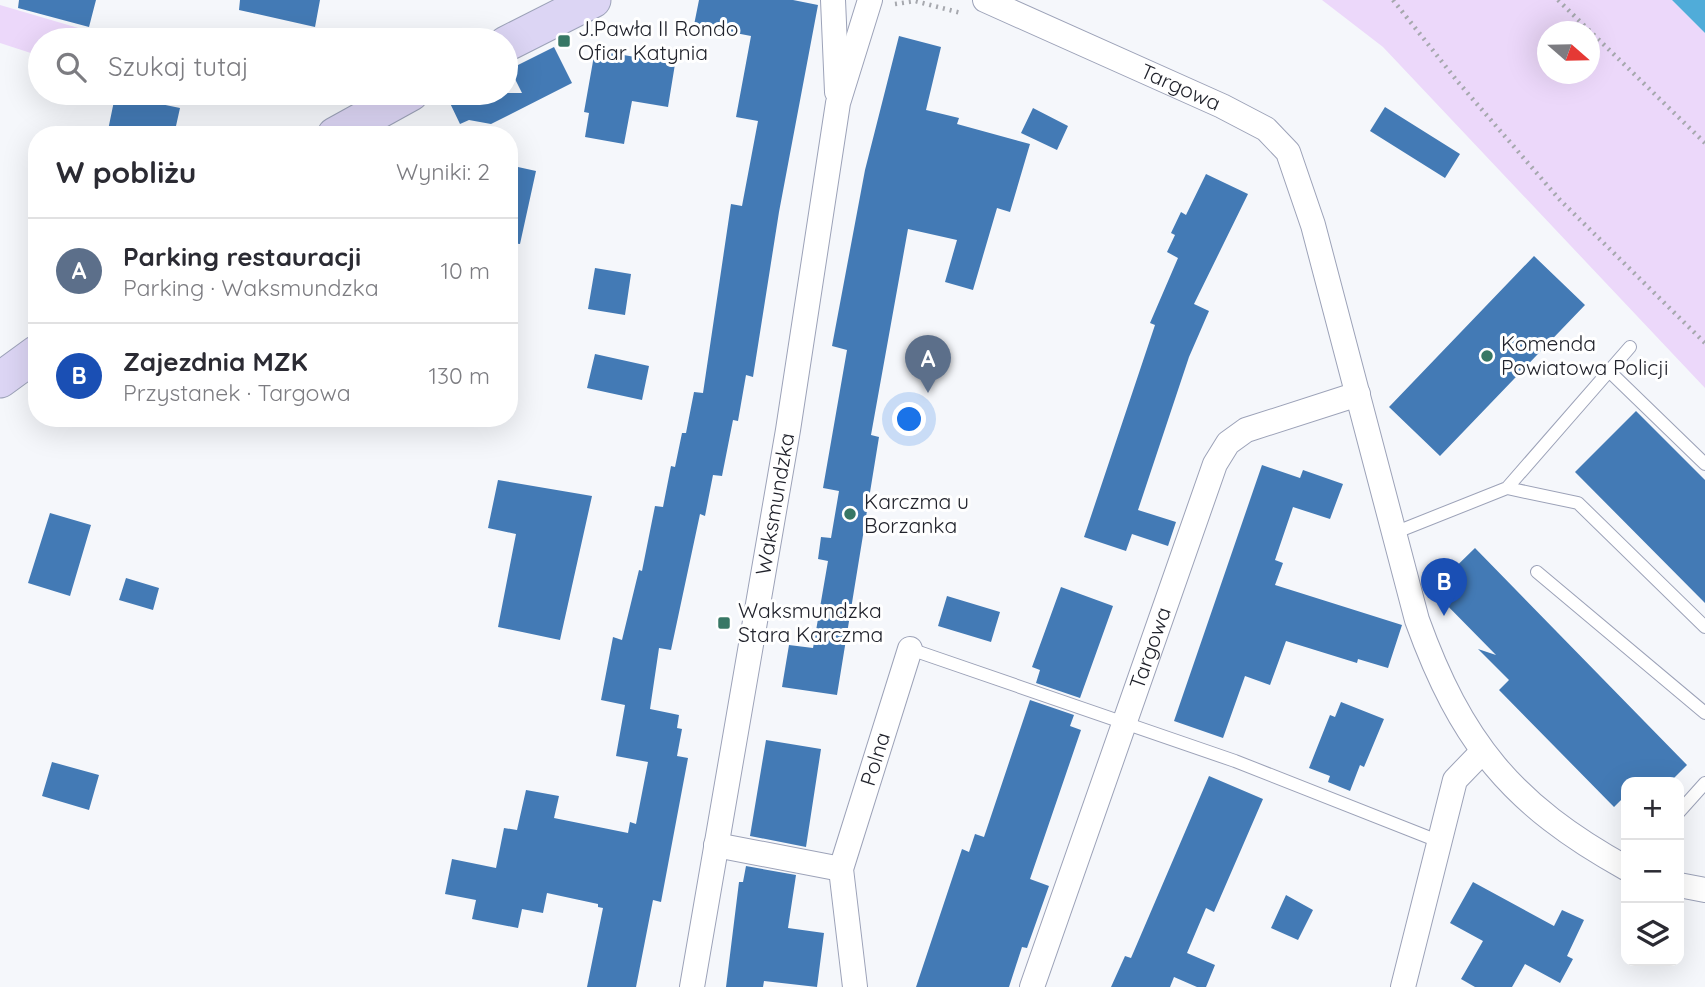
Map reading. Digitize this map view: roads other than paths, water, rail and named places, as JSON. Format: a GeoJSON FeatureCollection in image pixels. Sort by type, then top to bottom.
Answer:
{"type":"FeatureCollection","features":[{"type":"Feature","properties":{"kind":"street"},"geometry":{"type":"LineString","coordinates":[[518,38],[593,0]]}},
{"type":"Feature","properties":{"kind":"street","name":"Waksmundzka"},"geometry":{"type":"LineString","coordinates":[[692,987],[788,430],[838,103],[833,49],[833,0]]}},
{"type":"Feature","properties":{"kind":"street","name":"Waksmundzka"},"geometry":{"type":"LineString","coordinates":[[838,103],[880,3]]}},
{"type":"Feature","properties":{"kind":"street","name":"Targowa"},"geometry":{"type":"LineString","coordinates":[[979,8],[1222,106],[1266,129],[1279,139],[1299,177],[1417,620],[1437,674],[1455,711],[1482,752],[1522,795],[1563,830],[1621,865]]}},
{"type":"Feature","properties":{"kind":"street"},"geometry":{"type":"LineString","coordinates":[[351,126],[389,105]]}},
{"type":"Feature","properties":{"kind":"street"},"geometry":{"type":"LineString","coordinates":[[0,380],[28,360]]}},
{"type":"Feature","properties":{"kind":"street","name":"Targowa"},"geometry":{"type":"LineString","coordinates":[[1032,987],[1215,464],[1228,443],[1246,430],[1357,394]]}},
{"type":"Feature","properties":{"kind":"street","name":"Polna"},"geometry":{"type":"LineString","coordinates":[[855,987],[841,869],[911,649]]}},
{"type":"Feature","properties":{"kind":"street"},"geometry":{"type":"LineString","coordinates":[[1403,987],[1455,780],[1482,752]]}},
{"type":"Feature","properties":{"kind":"street"},"geometry":{"type":"LineString","coordinates":[[716,845],[841,869]]}},
{"type":"Feature","properties":{"kind":"street"},"geometry":{"type":"LineString","coordinates":[[1684,886],[1705,890]]}},
{"type":"Feature","properties":{"kind":"lane"},"geometry":{"type":"LineString","coordinates":[[1394,533],[1507,488],[1630,347]]}},
{"type":"Feature","properties":{"kind":"lane"},"geometry":{"type":"LineString","coordinates":[[1609,370],[1705,464]]}},
{"type":"Feature","properties":{"kind":"lane"},"geometry":{"type":"LineString","coordinates":[[1507,488],[1578,503],[1705,627]]}},
{"type":"Feature","properties":{"kind":"lane"},"geometry":{"type":"LineString","coordinates":[[1537,572],[1705,713]]}},
{"type":"Feature","properties":{"kind":"lane"},"geometry":{"type":"LineString","coordinates":[[911,649],[1235,761],[1438,841]]}},
{"type":"Feature","properties":{"kind":"lane"},"geometry":{"type":"LineString","coordinates":[[1684,806],[1705,783]]}},
{"type":"Feature","properties":{"kind":"water"},"geometry":{"type":"Polygon","coordinates":[[[1672,0],[1705,0],[1705,33],[1672,0]]]}},
{"type":"Feature","properties":{"kind":"place","name":"J.Pawła II Rondo Ofiar Katynia"},"geometry":{"type":"Point","coordinates":[564,41]}},
{"type":"Feature","properties":{"kind":"place","name":"Komenda Powiatowa Policji"},"geometry":{"type":"Point","coordinates":[1487,356]}},
{"type":"Feature","properties":{"kind":"place","name":"Parking restauracji"},"geometry":{"type":"Point","coordinates":[928,393]}},
{"type":"Feature","properties":{"kind":"place","name":"Karczma u Borzanka"},"geometry":{"type":"Point","coordinates":[850,514]}},
{"type":"Feature","properties":{"kind":"place","name":"Zajezdnia MZK"},"geometry":{"type":"Point","coordinates":[1444,616]}},
{"type":"Feature","properties":{"kind":"place","name":"Waksmundzka Stara Karczma"},"geometry":{"type":"Point","coordinates":[724,623]}}]}
